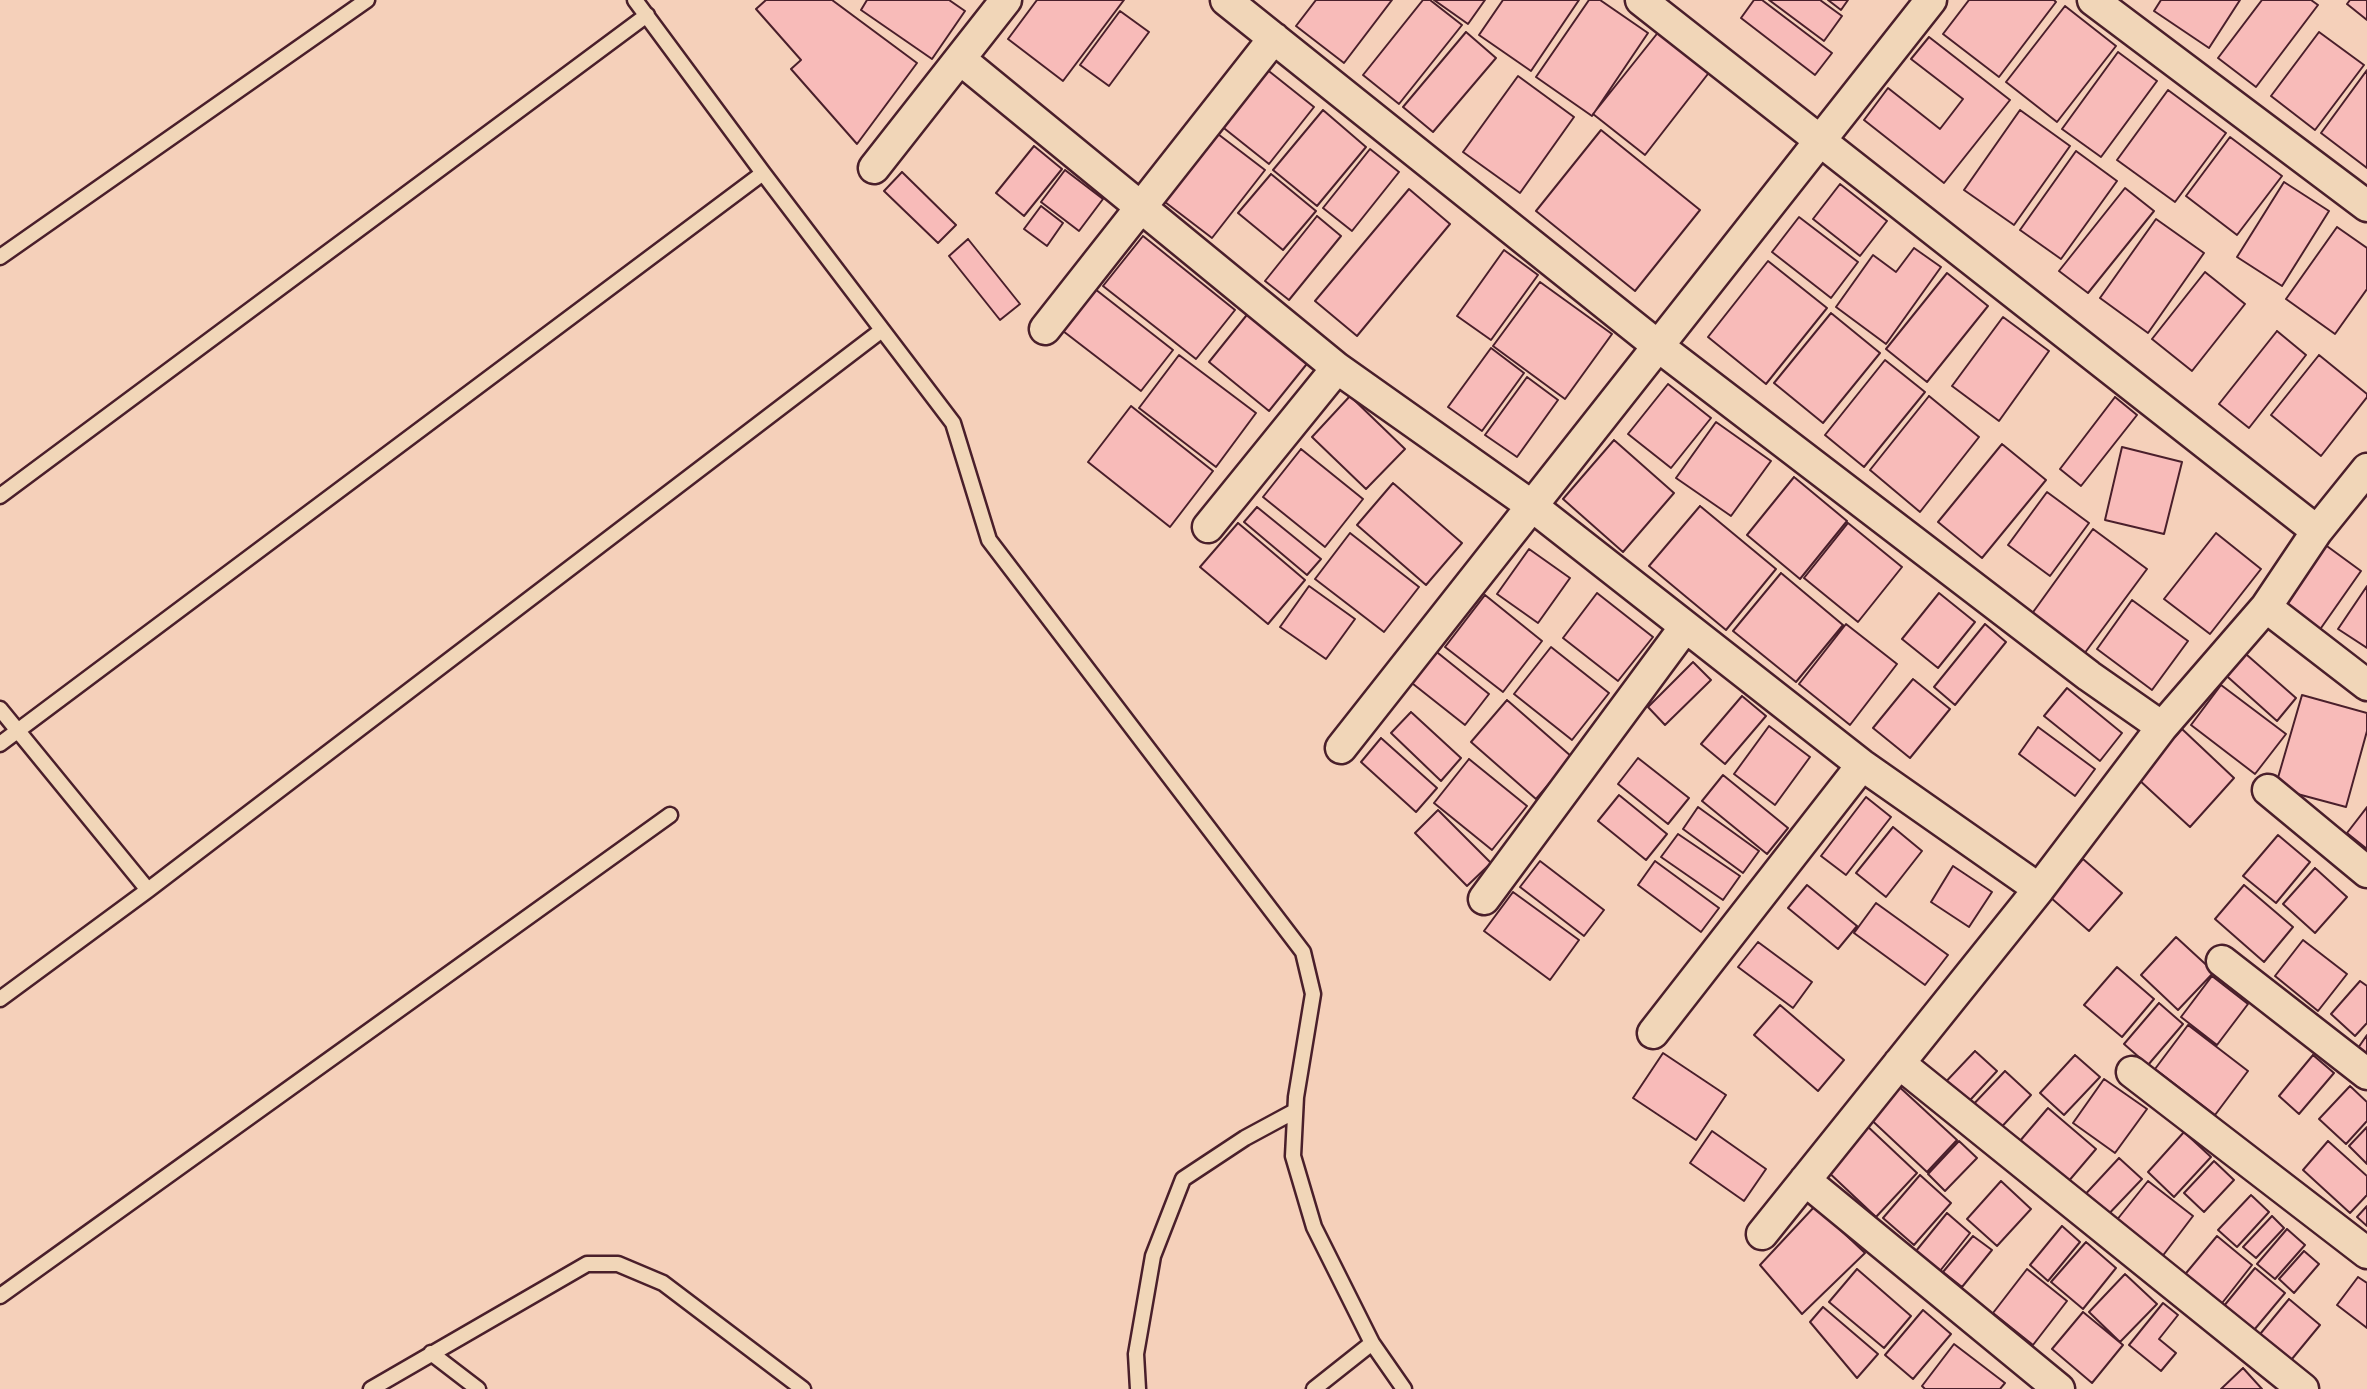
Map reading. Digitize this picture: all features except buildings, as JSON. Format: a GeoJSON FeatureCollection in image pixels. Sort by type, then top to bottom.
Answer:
{"type":"FeatureCollection","features":[{"type":"Feature","properties":{"kind":"street"},"geometry":{"type":"LineString","coordinates":[[874,168],[1006,0]]}},
{"type":"Feature","properties":{"kind":"street"},"geometry":{"type":"LineString","coordinates":[[1226,0],[1658,346],[2089,676],[2162,727]]}},
{"type":"Feature","properties":{"kind":"street"},"geometry":{"type":"LineString","coordinates":[[1641,0],[2317,531]]}},
{"type":"Feature","properties":{"kind":"street"},"geometry":{"type":"LineString","coordinates":[[1341,748],[1931,0]]}},
{"type":"Feature","properties":{"kind":"street"},"geometry":{"type":"LineString","coordinates":[[2093,0],[2367,206]]}},
{"type":"Feature","properties":{"kind":"street"},"geometry":{"type":"LineString","coordinates":[[1045,329],[1274,38]]}},
{"type":"Feature","properties":{"kind":"street"},"geometry":{"type":"LineString","coordinates":[[960,59],[1337,368],[1532,506],[1862,765],[2039,889]]}},
{"type":"Feature","properties":{"kind":"street"},"geometry":{"type":"LineString","coordinates":[[1208,527],[1337,368]]}},
{"type":"Feature","properties":{"kind":"street"},"geometry":{"type":"LineString","coordinates":[[1762,1234],[2039,889],[2162,727],[2266,607],[2317,531],[2367,469]]}},
{"type":"Feature","properties":{"kind":"street"},"geometry":{"type":"LineString","coordinates":[[2266,607],[2367,685]]}},
{"type":"Feature","properties":{"kind":"street"},"geometry":{"type":"LineString","coordinates":[[1485,898],[1685,627]]}},
{"type":"Feature","properties":{"kind":"street"},"geometry":{"type":"LineString","coordinates":[[1653,1033],[1862,765]]}},
{"type":"Feature","properties":{"kind":"street"},"geometry":{"type":"LineString","coordinates":[[2267,790],[2367,872]]}},
{"type":"Feature","properties":{"kind":"street"},"geometry":{"type":"LineString","coordinates":[[2222,961],[2367,1074]]}},
{"type":"Feature","properties":{"kind":"street"},"geometry":{"type":"LineString","coordinates":[[1899,1063],[2303,1389]]}},
{"type":"Feature","properties":{"kind":"street"},"geometry":{"type":"LineString","coordinates":[[2132,1072],[2367,1253]]}},
{"type":"Feature","properties":{"kind":"street"},"geometry":{"type":"LineString","coordinates":[[1805,1180],[2059,1389]]}},
{"type":"Feature","properties":{"kind":"lane"},"geometry":{"type":"LineString","coordinates":[[0,257],[367,0]]}},
{"type":"Feature","properties":{"kind":"lane"},"geometry":{"type":"LineString","coordinates":[[635,0],[953,423],[989,540],[1303,952],[1313,995],[1296,1097],[1293,1156],[1314,1227],[1372,1343],[1404,1389]]}},
{"type":"Feature","properties":{"kind":"lane"},"geometry":{"type":"LineString","coordinates":[[0,496],[647,15]]}},
{"type":"Feature","properties":{"kind":"lane"},"geometry":{"type":"LineString","coordinates":[[0,744],[763,173]]}},
{"type":"Feature","properties":{"kind":"lane"},"geometry":{"type":"LineString","coordinates":[[0,999],[148,890],[882,330]]}},
{"type":"Feature","properties":{"kind":"lane"},"geometry":{"type":"LineString","coordinates":[[0,709],[148,890]]}},
{"type":"Feature","properties":{"kind":"lane"},"geometry":{"type":"LineString","coordinates":[[0,1296],[670,815]]}},
{"type":"Feature","properties":{"kind":"lane"},"geometry":{"type":"LineString","coordinates":[[1138,1389],[1136,1353],[1153,1256],[1183,1180],[1245,1139],[1295,1111]]}},
{"type":"Feature","properties":{"kind":"lane"},"geometry":{"type":"LineString","coordinates":[[371,1389],[587,1264],[618,1264],[663,1283],[803,1389]]}},
{"type":"Feature","properties":{"kind":"lane"},"geometry":{"type":"LineString","coordinates":[[1314,1389],[1372,1343]]}},
{"type":"Feature","properties":{"kind":"lane"},"geometry":{"type":"LineString","coordinates":[[431,1353],[478,1389]]}}]}
